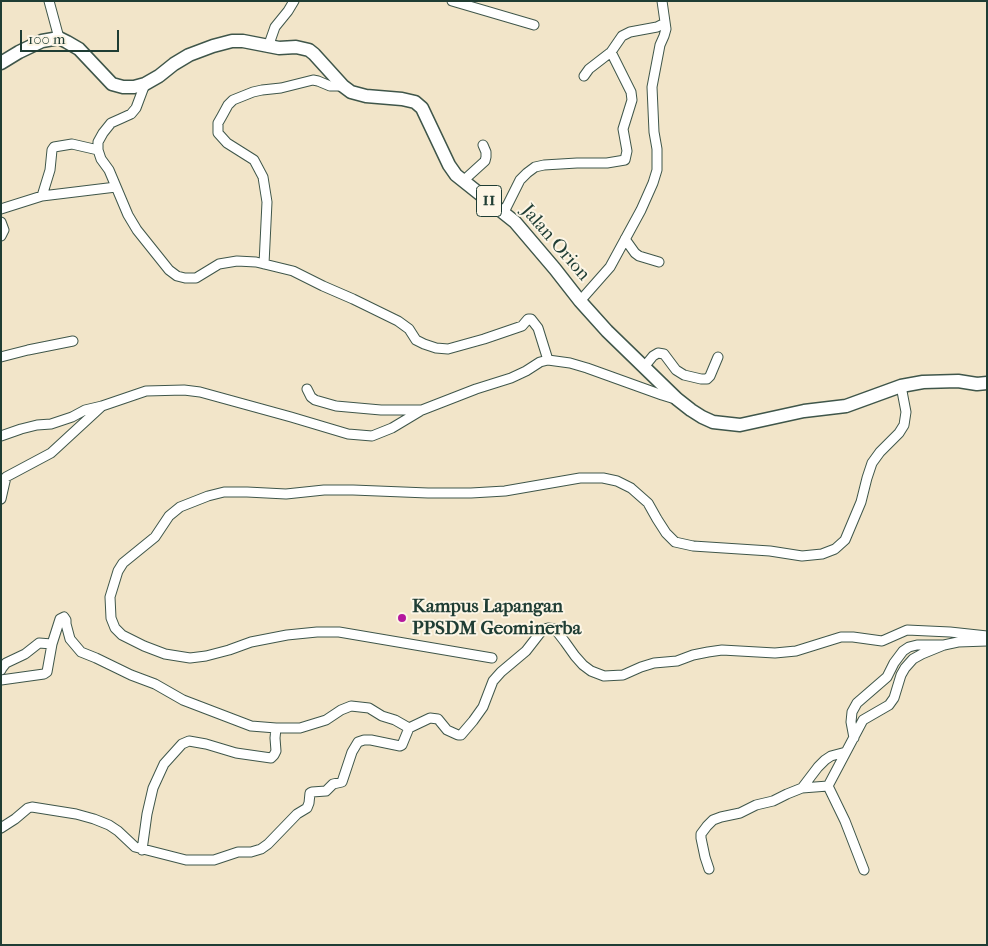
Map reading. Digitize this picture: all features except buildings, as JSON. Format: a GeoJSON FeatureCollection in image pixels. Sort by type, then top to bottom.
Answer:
{"type":"FeatureCollection","features":[{"type":"Feature","properties":{"kind":"highway"},"geometry":{"type":"LineString","coordinates":[[1,63],[42,41],[59,38]]}},
{"type":"Feature","properties":{"kind":"highway","name":"Jalan Orion"},"geometry":{"type":"LineString","coordinates":[[59,38],[79,49],[112,84],[123,88],[145,84],[182,60],[213,46],[232,41],[243,41],[268,47],[296,47],[309,50],[343,86],[352,92],[366,96],[414,102],[422,108],[449,165],[456,175],[515,222],[580,302],[676,399],[696,414],[713,422],[740,425],[804,411],[846,406],[901,386],[923,382],[987,383]]}},
{"type":"Feature","properties":{"kind":"street"},"geometry":{"type":"LineString","coordinates":[[49,1],[59,38]]}},
{"type":"Feature","properties":{"kind":"street"},"geometry":{"type":"LineString","coordinates":[[268,47],[275,27],[294,1]]}},
{"type":"Feature","properties":{"kind":"street"},"geometry":{"type":"LineString","coordinates":[[452,1],[534,25]]}},
{"type":"Feature","properties":{"kind":"street"},"geometry":{"type":"LineString","coordinates":[[580,302],[610,267],[641,210],[657,170],[652,88],[660,45],[666,29],[662,1]]}},
{"type":"Feature","properties":{"kind":"street"},"geometry":{"type":"LineString","coordinates":[[584,76],[589,68],[611,52],[622,36],[630,32],[657,27],[665,23]]}},
{"type":"Feature","properties":{"kind":"street"},"geometry":{"type":"LineString","coordinates":[[1,57],[19,52]]}},
{"type":"Feature","properties":{"kind":"street"},"geometry":{"type":"LineString","coordinates":[[504,212],[520,180],[535,168],[544,165],[607,163],[625,160],[627,151],[623,129],[632,100],[631,92],[611,52]]}},
{"type":"Feature","properties":{"kind":"street"},"geometry":{"type":"LineString","coordinates":[[264,264],[267,202],[263,177],[254,160],[227,143],[218,133],[218,123],[233,100],[252,92],[313,80],[330,86],[343,86]]}},
{"type":"Feature","properties":{"kind":"street"},"geometry":{"type":"LineString","coordinates":[[145,84],[136,108],[131,114],[111,123],[103,132],[98,142],[98,150],[101,159],[109,170],[128,215],[137,230],[169,270],[177,276],[196,278],[218,264],[237,261],[256,262],[293,271],[398,321],[409,329],[416,340],[436,348],[448,349],[484,339],[522,326],[528,319],[531,319],[538,328],[548,360]]}},
{"type":"Feature","properties":{"kind":"street"},"geometry":{"type":"LineString","coordinates":[[42,196],[50,170],[54,146],[72,144],[98,150]]}},
{"type":"Feature","properties":{"kind":"street"},"geometry":{"type":"LineString","coordinates":[[463,181],[486,161],[486,152],[483,145]]}},
{"type":"Feature","properties":{"kind":"street"},"geometry":{"type":"LineString","coordinates":[[1,209],[42,196],[116,187]]}},
{"type":"Feature","properties":{"kind":"street"},"geometry":{"type":"LineString","coordinates":[[1,222],[4,230],[1,236]]}},
{"type":"Feature","properties":{"kind":"street"},"geometry":{"type":"LineString","coordinates":[[625,239],[639,256],[659,262]]}},
{"type":"Feature","properties":{"kind":"street"},"geometry":{"type":"LineString","coordinates":[[1,358],[73,340]]}},
{"type":"Feature","properties":{"kind":"street"},"geometry":{"type":"LineString","coordinates":[[644,367],[653,356],[658,353],[664,354],[676,370],[684,375],[701,379],[710,376],[718,357]]}},
{"type":"Feature","properties":{"kind":"street"},"geometry":{"type":"LineString","coordinates":[[1,436],[37,425],[51,424],[72,417],[85,410],[146,391],[184,390],[200,392],[348,434],[372,436],[392,428],[422,410],[511,378],[540,362],[548,360],[587,368],[662,396],[676,399]]}},
{"type":"Feature","properties":{"kind":"street"},"geometry":{"type":"LineString","coordinates":[[492,658],[339,632],[317,632],[287,635],[251,642],[230,650],[190,658],[165,654],[122,635],[115,628],[111,618],[110,597],[118,570],[123,563],[156,537],[169,516],[180,507],[224,492],[286,494],[324,490],[353,490],[471,493],[505,491],[580,478],[603,478],[617,481],[631,488],[648,503],[666,533],[675,542],[692,546],[770,551],[802,556],[822,554],[835,548],[845,540],[861,502],[872,463],[904,425],[906,412],[901,386]]}},
{"type":"Feature","properties":{"kind":"street"},"geometry":{"type":"LineString","coordinates":[[308,389],[315,400],[336,406],[381,410],[422,410]]}},
{"type":"Feature","properties":{"kind":"street"},"geometry":{"type":"LineString","coordinates":[[1,499],[6,477],[51,453],[102,406]]}},
{"type":"Feature","properties":{"kind":"street"},"geometry":{"type":"LineString","coordinates":[[1,680],[47,672],[52,644],[60,619],[64,618],[70,639],[81,652],[155,684],[183,700],[252,726],[300,728],[326,720],[351,706],[368,708],[410,728]]}},
{"type":"Feature","properties":{"kind":"street"},"geometry":{"type":"LineString","coordinates":[[1,828],[15,820],[32,806],[76,814],[109,825],[135,847],[186,860],[214,860],[238,852],[251,852],[261,849],[297,814],[307,808],[310,793],[326,791],[333,784],[342,782],[352,752],[358,742],[371,740],[400,746],[410,728],[430,718],[438,719],[446,730],[461,735],[483,706],[493,681],[526,651],[544,629],[549,628],[555,630],[583,665],[591,671],[604,676],[623,674],[654,663],[677,661],[708,652],[722,650],[775,653],[796,651],[841,637],[882,641],[907,630],[987,636]]}},
{"type":"Feature","properties":{"kind":"street"},"geometry":{"type":"LineString","coordinates":[[828,786],[863,720],[888,706],[897,692],[901,675],[913,659],[944,645],[958,642],[987,641]]}},
{"type":"Feature","properties":{"kind":"street"},"geometry":{"type":"LineString","coordinates":[[1,670],[6,663],[24,654],[39,643],[52,644]]}},
{"type":"Feature","properties":{"kind":"street"},"geometry":{"type":"LineString","coordinates":[[854,738],[851,722],[852,712],[857,703],[887,677],[903,651],[909,646],[944,645]]}},
{"type":"Feature","properties":{"kind":"street"},"geometry":{"type":"LineString","coordinates":[[891,670],[897,692]]}},
{"type":"Feature","properties":{"kind":"street"},"geometry":{"type":"LineString","coordinates":[[142,850],[153,788],[164,764],[182,744],[189,741],[236,753],[271,758],[276,751],[274,738],[276,728]]}},
{"type":"Feature","properties":{"kind":"street"},"geometry":{"type":"LineString","coordinates":[[802,788],[818,766],[825,760],[831,756],[846,752]]}},
{"type":"Feature","properties":{"kind":"street"},"geometry":{"type":"LineString","coordinates":[[709,869],[704,857],[701,834],[713,820],[740,813],[802,788],[828,786]]}},
{"type":"Feature","properties":{"kind":"street"},"geometry":{"type":"LineString","coordinates":[[828,786],[845,821],[864,870]]}},
{"type":"Feature","properties":{"kind":"place","name":"Kampus Lapangan PPSDM Geominerba"},"geometry":{"type":"Point","coordinates":[402,618]}}]}
